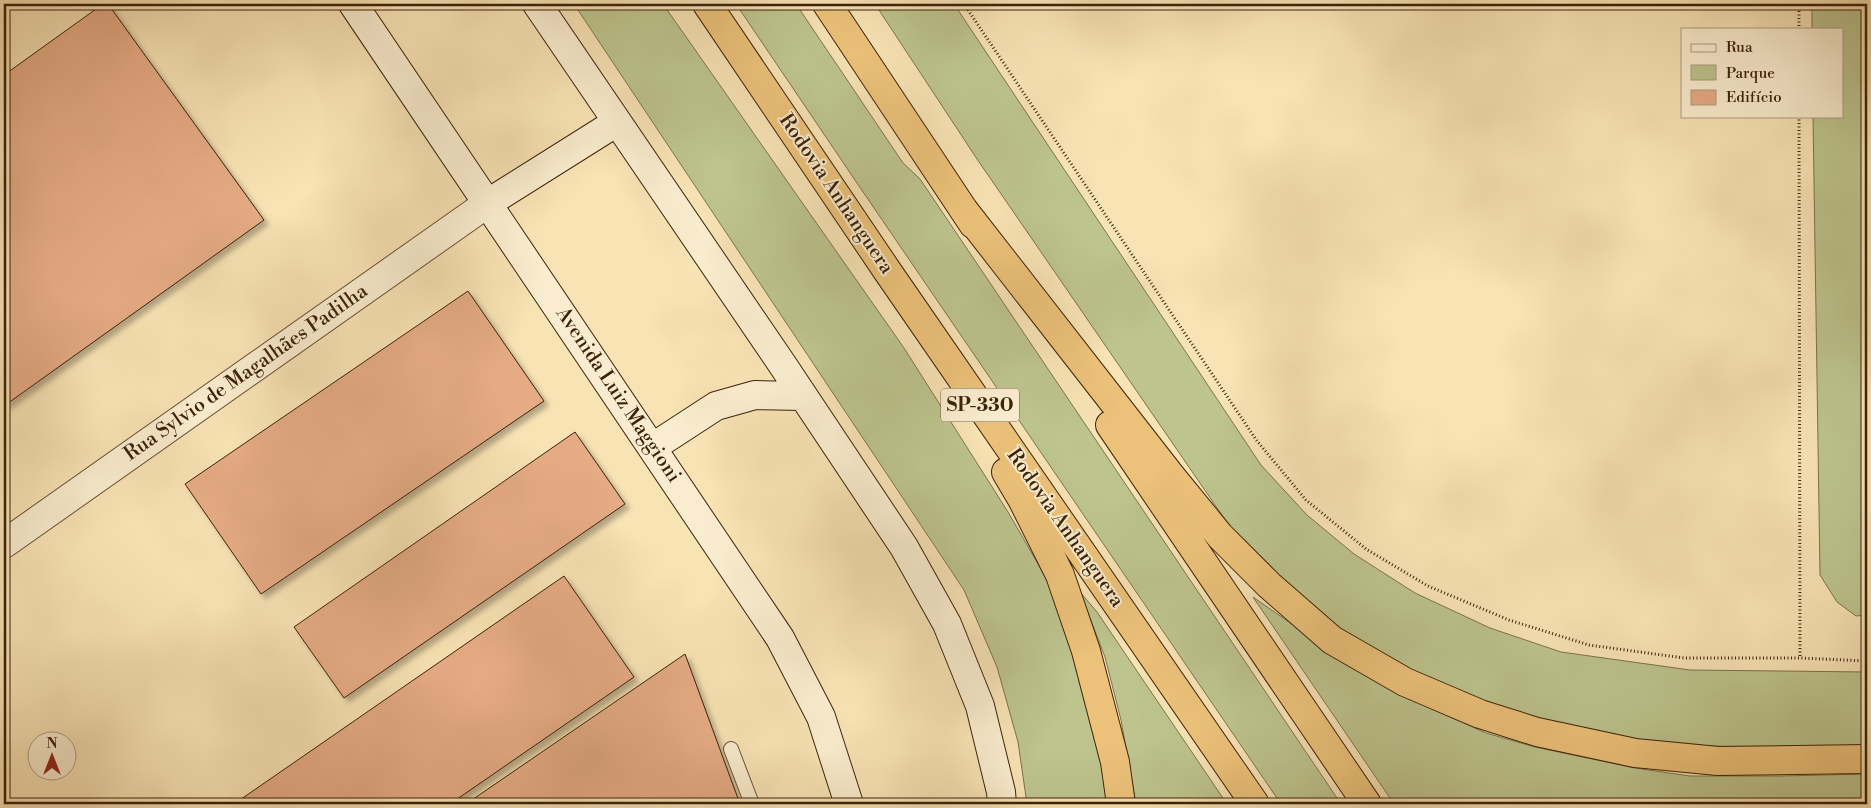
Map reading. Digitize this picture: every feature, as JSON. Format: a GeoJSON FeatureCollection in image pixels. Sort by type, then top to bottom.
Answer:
{"type":"FeatureCollection","features":[{"type":"Feature","properties":{"kind":"highway","name":"Rodovia Anhanguera"},"geometry":{"type":"LineString","coordinates":[[707,4],[888,272],[1255,804]]}},
{"type":"Feature","properties":{"kind":"highway"},"geometry":{"type":"LineString","coordinates":[[826,4],[1367,804]]}},
{"type":"Feature","properties":{"kind":"highway"},"geometry":{"type":"LineString","coordinates":[[963,209],[1220,536],[1269,585],[1332,640],[1405,682],[1480,714],[1537,732],[1635,753],[1718,761],[1867,759]]}},
{"type":"Feature","properties":{"kind":"highway"},"geometry":{"type":"LineString","coordinates":[[888,272],[1022,499],[1060,575],[1086,652],[1114,762],[1121,804]]}},
{"type":"Feature","properties":{"kind":"street","name":"Avenida Luiz Maggioni"},"geometry":{"type":"LineString","coordinates":[[353,4],[780,638],[821,717],[849,804]]}},
{"type":"Feature","properties":{"kind":"street"},"geometry":{"type":"LineString","coordinates":[[537,4],[904,547],[947,624],[980,706],[1001,792],[1002,804]]}},
{"type":"Feature","properties":{"kind":"street","name":"Rua Sylvio de Magalhães Padilha"},"geometry":{"type":"LineString","coordinates":[[4,544],[488,203],[617,122]]}},
{"type":"Feature","properties":{"kind":"street"},"geometry":{"type":"LineString","coordinates":[[653,448],[716,406],[754,395],[803,396]]}},
{"type":"Feature","properties":{"kind":"lane"},"geometry":{"type":"LineString","coordinates":[[731,749],[752,804]]}},
{"type":"Feature","properties":{"kind":"path"},"geometry":{"type":"LineString","coordinates":[[964,4],[1257,440],[1306,500],[1366,549],[1428,586],[1509,620],[1589,645],[1684,658],[1800,658],[1867,661]]}},
{"type":"Feature","properties":{"kind":"path"},"geometry":{"type":"LineString","coordinates":[[1799,4],[1799,28]]}},
{"type":"Feature","properties":{"kind":"path"},"geometry":{"type":"LineString","coordinates":[[1799,118],[1800,658]]}},
{"type":"Feature","properties":{"kind":"green space"},"geometry":{"type":"Polygon","coordinates":[[[574,4],[663,4],[904,348],[1008,512],[1045,576],[1072,634],[1112,804],[1027,804],[1018,742],[997,667],[964,590],[574,4]]]}},
{"type":"Feature","properties":{"kind":"green space"},"geometry":{"type":"Polygon","coordinates":[[[736,4],[796,4],[903,163],[920,179],[1341,804],[1281,804],[736,4]]]}},
{"type":"Feature","properties":{"kind":"green space"},"geometry":{"type":"Polygon","coordinates":[[[875,4],[954,4],[1261,465],[1307,515],[1354,554],[1415,593],[1490,628],[1561,652],[1690,670],[1867,672],[1867,747],[1664,746],[1585,733],[1503,709],[1422,676],[1362,644],[1300,599],[1235,534],[977,159],[875,4]]]}},
{"type":"Feature","properties":{"kind":"green space"},"geometry":{"type":"Polygon","coordinates":[[[1812,4],[1867,4],[1867,615],[1856,616],[1837,602],[1820,575],[1813,118],[1844,118],[1844,28],[1812,28],[1812,4]]]}},
{"type":"Feature","properties":{"kind":"green space"},"geometry":{"type":"Polygon","coordinates":[[[1080,592],[1097,612],[1227,804],[1136,804],[1121,720],[1105,657],[1080,592]]]}},
{"type":"Feature","properties":{"kind":"green space"},"geometry":{"type":"Polygon","coordinates":[[[1253,597],[1359,671],[1434,710],[1486,733],[1535,747],[1635,768],[1690,776],[1867,774],[1867,804],[1394,804],[1253,597]]]}},
{"type":"Feature","properties":{"kind":"building"},"geometry":{"type":"Polygon","coordinates":[[[103,4],[108,4],[264,220],[4,406],[4,75],[103,4]]]}},
{"type":"Feature","properties":{"kind":"building"},"geometry":{"type":"Polygon","coordinates":[[[468,291],[544,401],[261,594],[185,484],[468,291]]]}},
{"type":"Feature","properties":{"kind":"building"},"geometry":{"type":"Polygon","coordinates":[[[575,432],[625,504],[344,698],[294,627],[575,432]]]}},
{"type":"Feature","properties":{"kind":"building"},"geometry":{"type":"Polygon","coordinates":[[[564,576],[634,677],[450,804],[234,804],[564,576]]]}},
{"type":"Feature","properties":{"kind":"building"},"geometry":{"type":"Polygon","coordinates":[[[685,654],[740,804],[466,804],[685,654]]]}}]}
